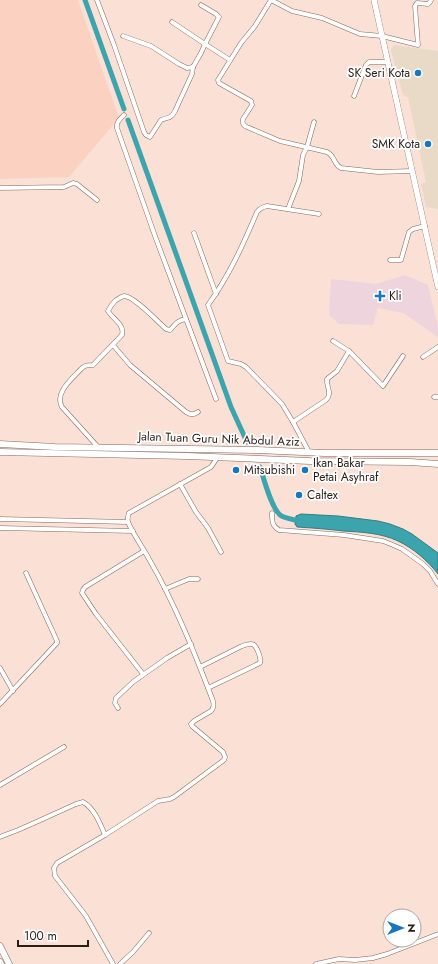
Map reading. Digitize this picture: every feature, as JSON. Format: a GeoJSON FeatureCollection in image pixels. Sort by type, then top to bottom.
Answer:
{"type":"FeatureCollection","features":[{"type":"Feature","properties":{"kind":"main road"},"geometry":{"type":"LineString","coordinates":[[374,0],[438,287]]}},
{"type":"Feature","properties":{"kind":"main road","name":"Jalan Tuan Guru Nik Abdul Aziz"},"geometry":{"type":"LineString","coordinates":[[0,444],[18,446],[252,450],[309,453],[437,453]]}},
{"type":"Feature","properties":{"kind":"main road","name":"Jalan Tuan Guru Nik Abdul Aziz"},"geometry":{"type":"LineString","coordinates":[[0,452],[310,461],[438,463]]}},
{"type":"Feature","properties":{"kind":"main road"},"geometry":{"type":"LineString","coordinates":[[0,946],[9,964]]}},
{"type":"Feature","properties":{"kind":"street"},"geometry":{"type":"LineString","coordinates":[[97,0],[136,110],[146,135],[150,137],[161,120],[172,116],[192,74],[193,66],[202,53],[218,18],[216,14],[201,5]]}},
{"type":"Feature","properties":{"kind":"street"},"geometry":{"type":"LineString","coordinates":[[412,171],[378,172],[341,168],[338,166],[331,154],[327,152],[280,141],[244,126],[243,119],[252,105],[251,101],[218,82],[230,60],[241,43],[256,26],[271,0],[292,10],[322,18],[360,34],[382,36],[418,45],[415,6],[417,4],[428,4],[431,0]]}},
{"type":"Feature","properties":{"kind":"street"},"geometry":{"type":"LineString","coordinates":[[172,22],[230,60]]}},
{"type":"Feature","properties":{"kind":"street"},"geometry":{"type":"LineString","coordinates":[[123,36],[151,46],[187,68],[193,66]]}},
{"type":"Feature","properties":{"kind":"street"},"geometry":{"type":"LineString","coordinates":[[354,96],[367,63],[388,62]]}},
{"type":"Feature","properties":{"kind":"street"},"geometry":{"type":"LineString","coordinates":[[124,115],[116,125],[155,236],[216,399]]}},
{"type":"Feature","properties":{"kind":"street"},"geometry":{"type":"LineString","coordinates":[[288,209],[299,181],[303,155],[307,147],[314,122]]}},
{"type":"Feature","properties":{"kind":"street"},"geometry":{"type":"LineString","coordinates":[[0,188],[64,187],[73,183],[77,184],[97,200]]}},
{"type":"Feature","properties":{"kind":"street"},"geometry":{"type":"LineString","coordinates":[[309,453],[282,404],[246,367],[228,361],[208,305],[240,252],[257,212],[263,206],[319,214]]}},
{"type":"Feature","properties":{"kind":"street"},"geometry":{"type":"LineString","coordinates":[[390,260],[401,260],[408,232],[425,226]]}},
{"type":"Feature","properties":{"kind":"street"},"geometry":{"type":"LineString","coordinates":[[194,233],[216,294]]}},
{"type":"Feature","properties":{"kind":"street"},"geometry":{"type":"LineString","coordinates":[[98,447],[62,407],[59,400],[62,391],[81,369],[87,365],[93,365],[122,335],[123,329],[108,311],[110,308],[120,297],[124,296],[139,304],[166,329],[170,330],[176,322],[186,319]]}},
{"type":"Feature","properties":{"kind":"street"},"geometry":{"type":"LineString","coordinates":[[333,341],[349,351],[383,386],[403,356]]}},
{"type":"Feature","properties":{"kind":"street"},"geometry":{"type":"LineString","coordinates":[[113,344],[130,365],[186,412],[190,415],[198,412]]}},
{"type":"Feature","properties":{"kind":"street"},"geometry":{"type":"LineString","coordinates":[[423,357],[438,347]]}},
{"type":"Feature","properties":{"kind":"street"},"geometry":{"type":"LineString","coordinates":[[293,422],[329,397],[330,393],[326,382],[327,379],[337,371],[349,351]]}},
{"type":"Feature","properties":{"kind":"street"},"geometry":{"type":"LineString","coordinates":[[113,964],[86,916],[55,876],[55,865],[158,801],[174,797],[224,760],[225,757],[223,752],[192,726],[194,721],[211,712],[214,704],[180,617],[127,518],[129,513],[211,467],[217,458]]}},
{"type":"Feature","properties":{"kind":"street"},"geometry":{"type":"LineString","coordinates":[[180,484],[196,512],[208,528],[221,552]]}},
{"type":"Feature","properties":{"kind":"street"},"geometry":{"type":"LineString","coordinates":[[272,513],[273,525],[279,530],[344,535],[383,541],[393,545],[423,564],[430,571],[438,584]]}},
{"type":"Feature","properties":{"kind":"street"},"geometry":{"type":"LineString","coordinates":[[0,519],[128,522]]}},
{"type":"Feature","properties":{"kind":"street"},"geometry":{"type":"LineString","coordinates":[[0,528],[133,531]]}},
{"type":"Feature","properties":{"kind":"street"},"geometry":{"type":"LineString","coordinates":[[143,674],[96,614],[82,593],[85,587],[144,551]]}},
{"type":"Feature","properties":{"kind":"street"},"geometry":{"type":"LineString","coordinates":[[0,704],[58,642],[26,573]]}},
{"type":"Feature","properties":{"kind":"street"},"geometry":{"type":"LineString","coordinates":[[165,589],[189,579],[198,579]]}},
{"type":"Feature","properties":{"kind":"street"},"geometry":{"type":"LineString","coordinates":[[118,708],[115,703],[116,698],[133,682],[167,658],[191,644]]}},
{"type":"Feature","properties":{"kind":"street"},"geometry":{"type":"LineString","coordinates":[[200,666],[248,644],[252,644],[256,647],[261,660],[260,663],[208,688]]}},
{"type":"Feature","properties":{"kind":"street"},"geometry":{"type":"LineString","coordinates":[[0,668],[13,691]]}},
{"type":"Feature","properties":{"kind":"street"},"geometry":{"type":"LineString","coordinates":[[0,786],[64,747]]}},
{"type":"Feature","properties":{"kind":"street"},"geometry":{"type":"LineString","coordinates":[[0,838],[82,802],[88,806],[100,822],[105,835]]}},
{"type":"Feature","properties":{"kind":"street"},"geometry":{"type":"LineString","coordinates":[[120,964],[133,952],[149,933]]}},
{"type":"Feature","properties":{"kind":"street"},"geometry":{"type":"LineString","coordinates":[[316,964],[339,959],[355,960],[373,958],[438,934]]}},
{"type":"Feature","properties":{"kind":"shaded area"},"geometry":{"type":"Polygon","coordinates":[[[0,0],[78,0],[119,118],[69,177],[0,179],[0,0]]]}},
{"type":"Feature","properties":{"kind":"shaded area"},"geometry":{"type":"Polygon","coordinates":[[[394,45],[438,51],[438,209],[426,207],[421,184],[426,182],[408,97],[403,95],[391,50],[394,45]]]}},
{"type":"Feature","properties":{"kind":"shaded area","name":"Kli"},"geometry":{"type":"Polygon","coordinates":[[[405,275],[428,285],[438,327],[438,337],[403,313],[378,308],[373,325],[339,324],[329,315],[331,279],[376,284],[405,275]]]}},
{"type":"Feature","properties":{"kind":"water"},"geometry":{"type":"Polygon","coordinates":[[[301,514],[338,516],[378,521],[403,529],[438,553],[438,574],[420,555],[398,541],[371,533],[297,527],[295,524],[296,516],[301,514]]]}},
{"type":"Feature","properties":{"kind":"waterway"},"geometry":{"type":"LineString","coordinates":[[85,0],[124,109]]}},
{"type":"Feature","properties":{"kind":"waterway"},"geometry":{"type":"LineString","coordinates":[[128,120],[231,407],[247,442]]}},
{"type":"Feature","properties":{"kind":"waterway"},"geometry":{"type":"LineString","coordinates":[[260,467],[268,492],[277,511],[283,517],[295,520]]}},
{"type":"Feature","properties":{"kind":"place","name":"SK Seri Kota"},"geometry":{"type":"Point","coordinates":[418,73]}},
{"type":"Feature","properties":{"kind":"place","name":"SMK Kota"},"geometry":{"type":"Point","coordinates":[428,144]}},
{"type":"Feature","properties":{"kind":"place","name":"Kli"},"geometry":{"type":"Point","coordinates":[380,296]}},
{"type":"Feature","properties":{"kind":"place","name":"Mitsubishi"},"geometry":{"type":"Point","coordinates":[236,470]}},
{"type":"Feature","properties":{"kind":"place","name":"Ikan Bakar Petai Asyhraf"},"geometry":{"type":"Point","coordinates":[305,470]}},
{"type":"Feature","properties":{"kind":"place","name":"Caltex"},"geometry":{"type":"Point","coordinates":[299,495]}}]}
